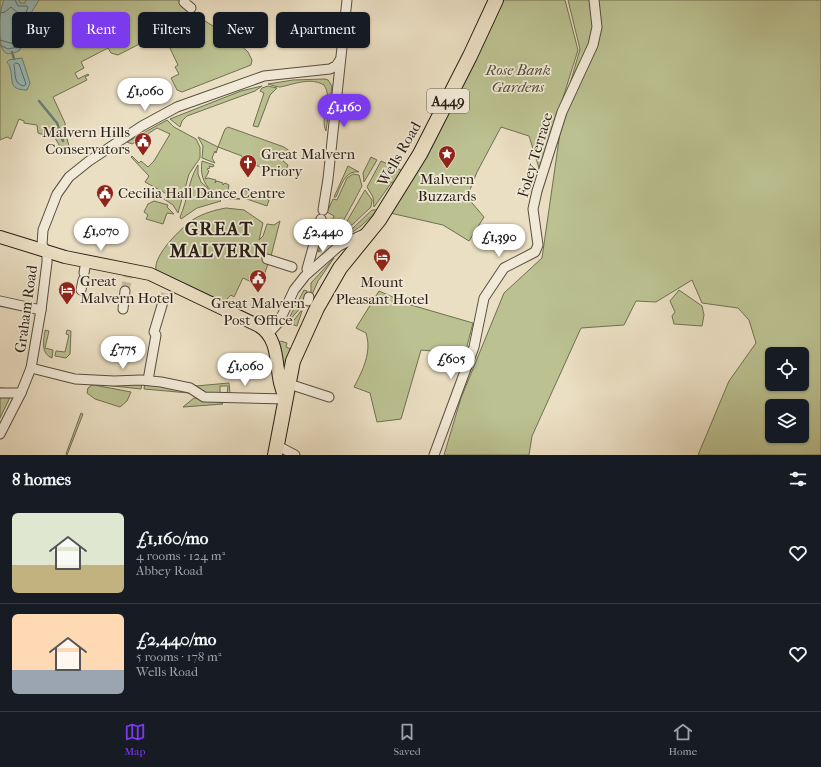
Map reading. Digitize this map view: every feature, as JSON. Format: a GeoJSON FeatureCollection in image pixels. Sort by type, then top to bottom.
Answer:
{"type":"FeatureCollection","features":[{"type":"Feature","properties":{"kind":"highway","name":"Wells Road"},"geometry":{"type":"LineString","coordinates":[[369,232],[386,210],[420,154],[470,56],[496,0]]}},
{"type":"Feature","properties":{"kind":"highway","name":"A449"},"geometry":{"type":"LineString","coordinates":[[276,450],[296,353],[324,294],[342,264],[369,232]]}},
{"type":"Feature","properties":{"kind":"main road"},"geometry":{"type":"LineString","coordinates":[[0,237],[47,252],[84,271],[149,274],[168,287],[259,326],[268,334],[275,350],[281,388],[286,398]]}},
{"type":"Feature","properties":{"kind":"street"},"geometry":{"type":"LineString","coordinates":[[185,0],[184,2],[191,8]]}},
{"type":"Feature","properties":{"kind":"street"},"geometry":{"type":"LineString","coordinates":[[308,273],[307,269],[319,231],[326,194],[347,0]]}},
{"type":"Feature","properties":{"kind":"street","name":"Foley Terrace"},"geometry":{"type":"LineString","coordinates":[[434,455],[474,347],[484,298],[504,268],[534,252],[538,245],[534,210],[537,191],[562,112],[593,45],[597,27],[594,0]]}},
{"type":"Feature","properties":{"kind":"street","name":"Graham Road"},"geometry":{"type":"LineString","coordinates":[[0,434],[21,393],[31,368],[41,310],[47,252],[42,245],[43,230],[51,208],[63,185],[78,170],[121,140],[148,123],[187,104],[264,76],[330,69],[336,66],[340,60]]}},
{"type":"Feature","properties":{"kind":"street","name":"Wells Road"},"geometry":{"type":"LineString","coordinates":[[268,334],[278,322],[304,283],[308,273],[339,246],[369,232]]}},
{"type":"Feature","properties":{"kind":"street"},"geometry":{"type":"LineString","coordinates":[[267,259],[292,267]]}},
{"type":"Feature","properties":{"kind":"street"},"geometry":{"type":"LineString","coordinates":[[81,290],[84,271]]}},
{"type":"Feature","properties":{"kind":"street"},"geometry":{"type":"LineString","coordinates":[[122,309],[125,291]]}},
{"type":"Feature","properties":{"kind":"street"},"geometry":{"type":"LineString","coordinates":[[0,301],[41,310]]}},
{"type":"Feature","properties":{"kind":"street"},"geometry":{"type":"LineString","coordinates":[[148,380],[156,335],[154,332],[163,302]]}},
{"type":"Feature","properties":{"kind":"street"},"geometry":{"type":"LineString","coordinates":[[31,368],[75,379],[114,381],[148,380],[190,388],[204,398],[286,398]]}},
{"type":"Feature","properties":{"kind":"street"},"geometry":{"type":"LineString","coordinates":[[289,384],[329,397]]}},
{"type":"Feature","properties":{"kind":"street"},"geometry":{"type":"LineString","coordinates":[[0,393],[21,393]]}},
{"type":"Feature","properties":{"kind":"street"},"geometry":{"type":"LineString","coordinates":[[276,450],[296,455]]}},
{"type":"Feature","properties":{"kind":"green space"},"geometry":{"type":"Polygon","coordinates":[[[0,0],[184,0],[191,12],[138,12],[138,45],[118,55],[111,53],[108,48],[81,62],[84,68],[75,73],[78,79],[88,74],[89,75],[85,77],[87,80],[53,97],[65,123],[69,146],[62,150],[55,138],[38,133],[37,125],[24,123],[24,121],[19,119],[11,139],[7,137],[0,140],[0,0]]]}},
{"type":"Feature","properties":{"kind":"green space","name":"Rose Bank Gardens"},"geometry":{"type":"Polygon","coordinates":[[[497,0],[565,0],[578,50],[540,171],[529,136],[501,127],[477,172],[467,197],[484,217],[469,241],[443,225],[390,213],[497,0]]]}},
{"type":"Feature","properties":{"kind":"green space"},"geometry":{"type":"Polygon","coordinates":[[[568,0],[821,0],[821,455],[698,455],[729,381],[756,343],[749,320],[738,308],[702,303],[692,280],[656,302],[636,301],[624,325],[581,328],[532,436],[529,455],[444,455],[461,398],[504,293],[542,258],[564,105],[580,49],[568,0]]]}},
{"type":"Feature","properties":{"kind":"green space"},"geometry":{"type":"Polygon","coordinates":[[[205,21],[213,26],[213,48],[244,48],[248,52],[252,60],[251,65],[182,92],[177,90],[171,78],[179,74],[175,67],[178,65],[170,48],[205,48],[205,21]]]}},
{"type":"Feature","properties":{"kind":"green space"},"geometry":{"type":"Polygon","coordinates":[[[293,80],[328,80],[332,86],[326,131],[324,120],[328,97],[324,85],[308,81],[280,87],[268,84],[293,80]]]}},
{"type":"Feature","properties":{"kind":"green space"},"geometry":{"type":"Polygon","coordinates":[[[262,86],[255,91],[187,116],[182,121],[180,127],[170,119],[241,91],[262,86]]]}},
{"type":"Feature","properties":{"kind":"green space"},"geometry":{"type":"Polygon","coordinates":[[[268,86],[277,88],[270,95],[258,127],[253,126],[264,93],[260,91],[262,88],[268,86]]]}},
{"type":"Feature","properties":{"kind":"green space"},"geometry":{"type":"Polygon","coordinates":[[[167,120],[174,127],[196,139],[200,147],[200,158],[189,174],[178,213],[173,205],[164,199],[167,194],[145,182],[149,176],[131,157],[132,156],[139,163],[141,161],[148,167],[154,161],[170,134],[157,128],[132,144],[127,142],[167,120]]]}},
{"type":"Feature","properties":{"kind":"green space"},"geometry":{"type":"Polygon","coordinates":[[[228,127],[284,147],[291,152],[289,157],[285,158],[283,161],[288,165],[284,174],[278,168],[274,168],[272,171],[252,164],[252,161],[251,163],[247,162],[247,160],[243,161],[242,156],[218,147],[225,129],[228,127]]]}},
{"type":"Feature","properties":{"kind":"green space"},"geometry":{"type":"Polygon","coordinates":[[[198,137],[218,147],[212,158],[215,163],[202,158],[203,146],[198,137]]]}},
{"type":"Feature","properties":{"kind":"green space"},"geometry":{"type":"Polygon","coordinates":[[[371,157],[377,160],[364,182],[363,173],[371,157]]]}},
{"type":"Feature","properties":{"kind":"green space"},"geometry":{"type":"Polygon","coordinates":[[[202,161],[214,165],[213,167],[209,166],[210,168],[207,169],[209,171],[205,179],[208,178],[216,180],[215,183],[217,181],[223,183],[223,185],[225,183],[229,185],[227,195],[240,199],[223,197],[210,190],[203,178],[202,161]]]}},
{"type":"Feature","properties":{"kind":"green space"},"geometry":{"type":"Polygon","coordinates":[[[381,161],[403,171],[395,183],[392,182],[374,207],[373,197],[367,187],[381,161]]]}},
{"type":"Feature","properties":{"kind":"green space"},"geometry":{"type":"Polygon","coordinates":[[[198,165],[198,174],[201,182],[221,201],[197,208],[181,219],[180,217],[190,184],[198,165]]]}},
{"type":"Feature","properties":{"kind":"green space"},"geometry":{"type":"Polygon","coordinates":[[[348,166],[359,172],[354,172],[347,176],[336,197],[334,197],[348,166]]]}},
{"type":"Feature","properties":{"kind":"green space"},"geometry":{"type":"Polygon","coordinates":[[[353,174],[359,175],[362,186],[336,233],[323,249],[318,252],[334,216],[327,212],[333,199],[337,200],[347,178],[353,174]]]}},
{"type":"Feature","properties":{"kind":"green space"},"geometry":{"type":"Polygon","coordinates":[[[244,190],[269,200],[267,206],[241,197],[244,190]]]}},
{"type":"Feature","properties":{"kind":"green space"},"geometry":{"type":"Polygon","coordinates":[[[365,190],[372,200],[371,207],[352,225],[347,226],[346,223],[365,190]]]}},
{"type":"Feature","properties":{"kind":"green space"},"geometry":{"type":"Polygon","coordinates":[[[154,201],[168,205],[167,207],[174,214],[167,213],[163,224],[146,219],[148,215],[144,212],[148,204],[154,201]]]}},
{"type":"Feature","properties":{"kind":"green space","name":"Great Malvern Priory"},"geometry":{"type":"Polygon","coordinates":[[[226,208],[244,210],[263,223],[259,240],[263,236],[267,224],[274,225],[280,221],[271,256],[260,286],[243,278],[234,297],[231,295],[224,302],[156,270],[156,264],[169,242],[194,219],[226,208]]]}},
{"type":"Feature","properties":{"kind":"green space"},"geometry":{"type":"Polygon","coordinates":[[[372,210],[378,210],[361,226],[332,246],[342,231],[353,228],[372,210]]]}},
{"type":"Feature","properties":{"kind":"green space"},"geometry":{"type":"Polygon","coordinates":[[[334,258],[318,281],[311,297],[311,283],[334,258]]]}},
{"type":"Feature","properties":{"kind":"green space"},"geometry":{"type":"Polygon","coordinates":[[[304,290],[307,291],[304,304],[286,324],[304,290]]]}},
{"type":"Feature","properties":{"kind":"green space"},"geometry":{"type":"Polygon","coordinates":[[[679,290],[702,306],[704,315],[702,326],[674,324],[672,316],[675,312],[670,301],[679,290]]]}},
{"type":"Feature","properties":{"kind":"green space"},"geometry":{"type":"Polygon","coordinates":[[[379,291],[411,305],[473,323],[465,354],[421,350],[401,419],[377,422],[370,393],[354,387],[366,361],[368,347],[366,333],[356,328],[379,291]]]}},
{"type":"Feature","properties":{"kind":"green space"},"geometry":{"type":"Polygon","coordinates":[[[310,307],[282,374],[279,343],[281,341],[287,343],[286,347],[291,349],[310,307]]]}},
{"type":"Feature","properties":{"kind":"green space"},"geometry":{"type":"Polygon","coordinates":[[[301,311],[297,326],[291,324],[301,311]]]}},
{"type":"Feature","properties":{"kind":"green space"},"geometry":{"type":"Polygon","coordinates":[[[45,330],[49,331],[45,348],[53,350],[52,358],[48,356],[44,350],[45,330]]]}},
{"type":"Feature","properties":{"kind":"green space"},"geometry":{"type":"Polygon","coordinates":[[[67,330],[71,331],[70,354],[66,358],[55,356],[56,351],[65,352],[69,335],[66,334],[67,330]]]}},
{"type":"Feature","properties":{"kind":"green space"},"geometry":{"type":"Polygon","coordinates":[[[145,382],[189,392],[189,393],[144,389],[145,382]]]}},
{"type":"Feature","properties":{"kind":"green space"},"geometry":{"type":"Polygon","coordinates":[[[142,383],[141,389],[105,385],[142,383]]]}},
{"type":"Feature","properties":{"kind":"green space"},"geometry":{"type":"Polygon","coordinates":[[[229,383],[230,394],[227,394],[228,386],[220,386],[220,395],[207,393],[197,389],[196,386],[229,383]]]}},
{"type":"Feature","properties":{"kind":"green space"},"geometry":{"type":"Polygon","coordinates":[[[92,385],[131,392],[127,401],[120,407],[95,399],[87,393],[88,388],[92,385]]]}},
{"type":"Feature","properties":{"kind":"green space"},"geometry":{"type":"Polygon","coordinates":[[[0,388],[14,389],[0,418],[0,388]]]}},
{"type":"Feature","properties":{"kind":"green space"},"geometry":{"type":"Polygon","coordinates":[[[194,398],[222,403],[223,404],[183,407],[194,398]]]}},
{"type":"Feature","properties":{"kind":"green space"},"geometry":{"type":"Polygon","coordinates":[[[81,413],[83,414],[67,455],[66,454],[81,413]]]}},
{"type":"Feature","properties":{"kind":"water"},"geometry":{"type":"Polygon","coordinates":[[[4,0],[19,0],[20,3],[25,3],[26,0],[39,0],[32,12],[12,12],[12,48],[21,48],[20,50],[8,54],[2,49],[1,44],[0,17],[4,0]]]}},
{"type":"Feature","properties":{"kind":"water"},"geometry":{"type":"Polygon","coordinates":[[[22,58],[30,83],[27,90],[21,90],[14,86],[12,83],[10,66],[7,62],[9,60],[22,58]]]}},
{"type":"Feature","properties":{"kind":"waterway"},"geometry":{"type":"LineString","coordinates":[[12,52],[14,59]]}},
{"type":"Feature","properties":{"kind":"waterway"},"geometry":{"type":"LineString","coordinates":[[39,101],[57,123],[63,141]]}},
{"type":"Feature","properties":{"kind":"tunnel"},"geometry":{"type":"LineString","coordinates":[[125,291],[128,276]]}},
{"type":"Feature","properties":{"kind":"tunnel"},"geometry":{"type":"LineString","coordinates":[[163,302],[166,290]]}},
{"type":"Feature","properties":{"kind":"place","name":"Malvern Hills Conservators"},"geometry":{"type":"Point","coordinates":[143,156]}},
{"type":"Feature","properties":{"kind":"place","name":"Malvern Buzzards"},"geometry":{"type":"Point","coordinates":[447,169]}},
{"type":"Feature","properties":{"kind":"place","name":"Great Malvern Priory"},"geometry":{"type":"Point","coordinates":[248,178]}},
{"type":"Feature","properties":{"kind":"place","name":"Cecilia Hall Dance Centre"},"geometry":{"type":"Point","coordinates":[105,208]}},
{"type":"Feature","properties":{"kind":"place","name":"Mount Pleasant Hotel"},"geometry":{"type":"Point","coordinates":[382,272]}},
{"type":"Feature","properties":{"kind":"place","name":"Great Malvern Post Office"},"geometry":{"type":"Point","coordinates":[258,293]}},
{"type":"Feature","properties":{"kind":"place","name":"Great Malvern Hotel"},"geometry":{"type":"Point","coordinates":[67,305]}},
{"type":"Feature","properties":{"kind":"district","name":"GREAT MALVERN"},"geometry":{"type":"Point","coordinates":[219,239]}}]}
